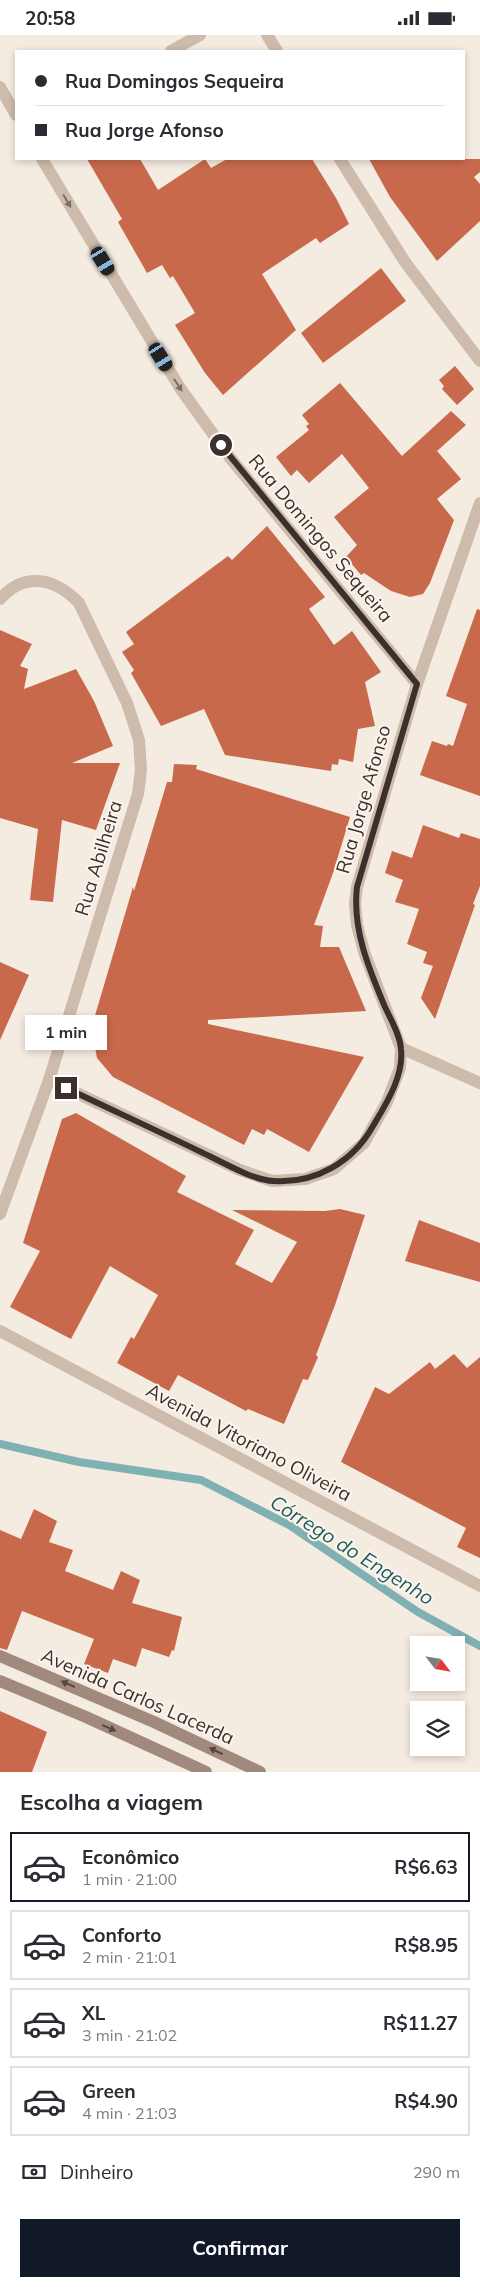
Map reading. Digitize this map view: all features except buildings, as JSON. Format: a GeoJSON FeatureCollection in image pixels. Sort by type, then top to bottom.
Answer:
{"type":"FeatureCollection","features":[{"type":"Feature","properties":{"kind":"main road","name":"Avenida Carlos Lacerda"},"geometry":{"type":"LineString","coordinates":[[0,1656],[154,1722],[260,1772]]}},
{"type":"Feature","properties":{"kind":"main road"},"geometry":{"type":"LineString","coordinates":[[0,1681],[86,1717],[206,1772]]}},
{"type":"Feature","properties":{"kind":"street"},"geometry":{"type":"LineString","coordinates":[[173,50],[200,35]]}},
{"type":"Feature","properties":{"kind":"street"},"geometry":{"type":"LineString","coordinates":[[268,35],[276,50]]}},
{"type":"Feature","properties":{"kind":"street"},"geometry":{"type":"LineString","coordinates":[[0,87],[15,113]]}},
{"type":"Feature","properties":{"kind":"street","name":"Rua Domingos Sequeira"},"geometry":{"type":"LineString","coordinates":[[43,160],[180,388],[231,459],[417,684]]}},
{"type":"Feature","properties":{"kind":"street"},"geometry":{"type":"LineString","coordinates":[[341,160],[405,262],[480,361]]}},
{"type":"Feature","properties":{"kind":"street","name":"Rua Jorge Afonso"},"geometry":{"type":"LineString","coordinates":[[49,1079],[240,1171],[272,1181],[305,1179],[334,1169],[364,1143],[388,1101],[400,1068],[401,1049],[364,952],[356,925],[355,903],[357,887],[417,684],[480,503]]}},
{"type":"Feature","properties":{"kind":"street","name":"Rua Abilheira"},"geometry":{"type":"LineString","coordinates":[[0,599],[8,590],[28,580],[52,584],[68,592],[79,603],[126,703],[139,740],[141,770],[138,794],[49,1079],[0,1214]]}},
{"type":"Feature","properties":{"kind":"street"},"geometry":{"type":"LineString","coordinates":[[401,1049],[480,1083]]}},
{"type":"Feature","properties":{"kind":"street","name":"Avenida Vitoriano Oliveira"},"geometry":{"type":"LineString","coordinates":[[0,1331],[480,1587]]}},
{"type":"Feature","properties":{"kind":"waterway","name":"Córrego do Engenho"},"geometry":{"type":"LineString","coordinates":[[0,1444],[79,1462],[201,1480],[289,1525],[418,1612],[480,1646]]}},
{"type":"Feature","properties":{"kind":"route"},"geometry":{"type":"LineString","coordinates":[[66,1088],[240,1171],[272,1181],[305,1179],[334,1169],[364,1143],[388,1101],[400,1068],[401,1049],[395,1029],[364,952],[356,925],[355,903],[357,887],[417,684],[221,445]]}}]}
